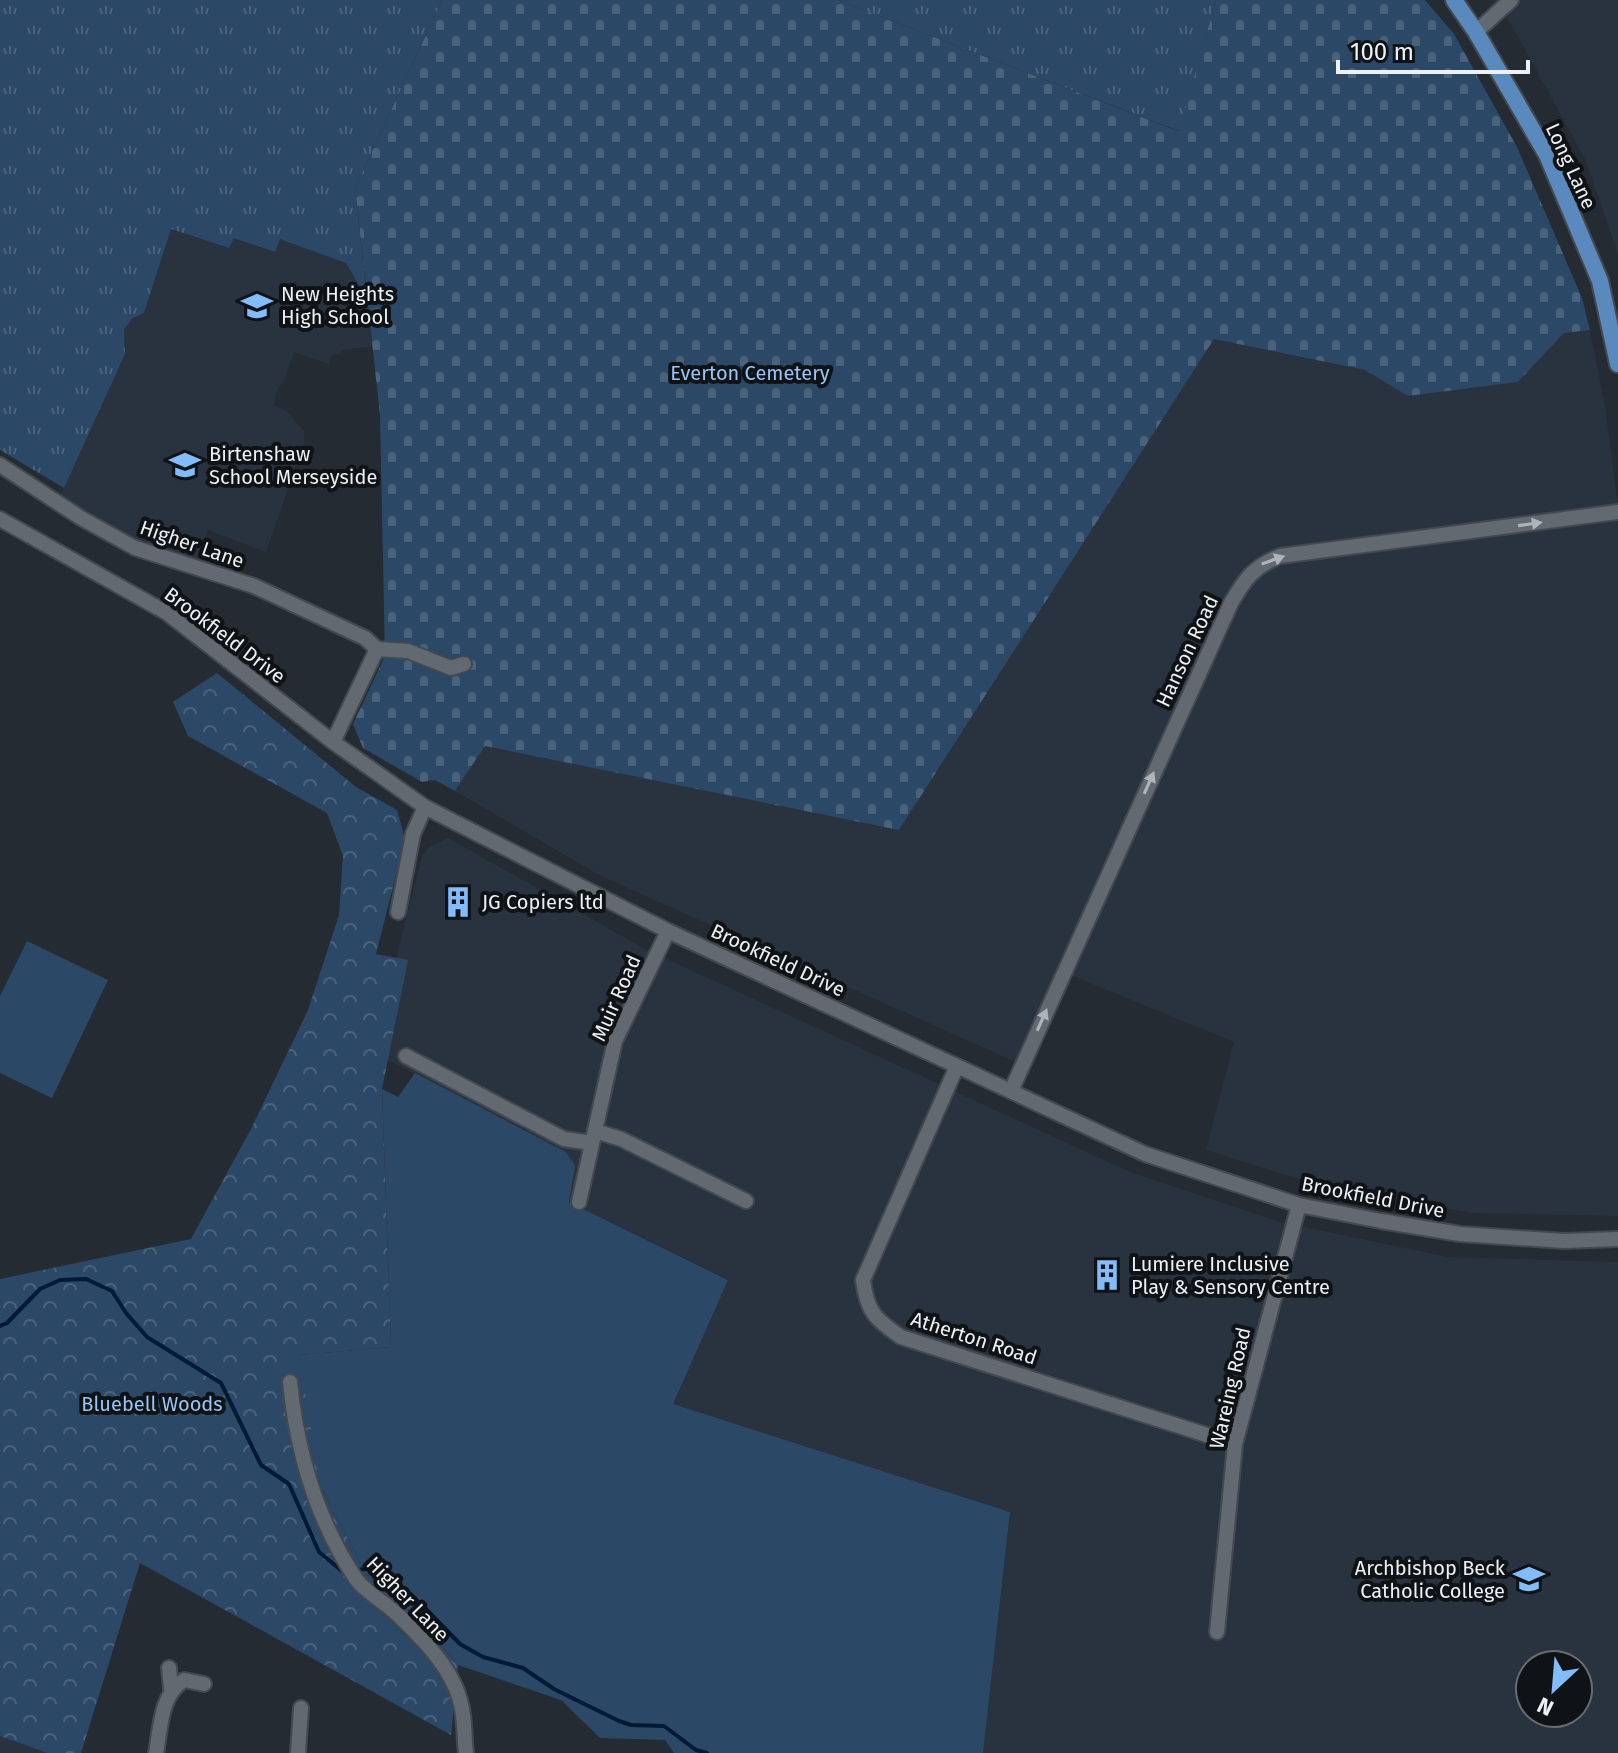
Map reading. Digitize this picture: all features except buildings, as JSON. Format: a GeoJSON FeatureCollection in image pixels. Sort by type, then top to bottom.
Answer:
{"type":"FeatureCollection","features":[{"type":"Feature","properties":{"kind":"main road","name":"Long Lane"},"geometry":{"type":"LineString","coordinates":[[1454,0],[1476,32],[1547,155],[1600,281],[1618,364]]}},
{"type":"Feature","properties":{"kind":"street"},"geometry":{"type":"LineString","coordinates":[[1476,32],[1511,0]]}},
{"type":"Feature","properties":{"kind":"street","name":"Higher Lane"},"geometry":{"type":"LineString","coordinates":[[0,465],[81,518],[135,548],[254,586],[365,638],[377,649],[408,651],[451,668],[464,664]]}},
{"type":"Feature","properties":{"kind":"street","name":"Hanson Road"},"geometry":{"type":"LineString","coordinates":[[1011,1091],[1243,581],[1261,564],[1280,556],[1618,512]]}},
{"type":"Feature","properties":{"kind":"street","name":"Brookfield Drive"},"geometry":{"type":"LineString","coordinates":[[0,519],[167,613],[333,742],[425,807],[668,931],[1145,1154],[1299,1205],[1460,1234],[1564,1241],[1618,1239]]}},
{"type":"Feature","properties":{"kind":"street"},"geometry":{"type":"LineString","coordinates":[[333,742],[377,649]]}},
{"type":"Feature","properties":{"kind":"street"},"geometry":{"type":"LineString","coordinates":[[398,912],[413,834],[425,807]]}},
{"type":"Feature","properties":{"kind":"street","name":"Muir Road"},"geometry":{"type":"LineString","coordinates":[[579,1202],[615,1041],[668,931]]}},
{"type":"Feature","properties":{"kind":"street"},"geometry":{"type":"LineString","coordinates":[[406,1056],[564,1139],[621,1139],[746,1201]]}},
{"type":"Feature","properties":{"kind":"street","name":"Atherton Road"},"geometry":{"type":"LineString","coordinates":[[957,1066],[863,1280],[866,1303],[878,1321],[901,1337],[1235,1444]]}},
{"type":"Feature","properties":{"kind":"street","name":"Wareing Road"},"geometry":{"type":"LineString","coordinates":[[1217,1632],[1235,1444],[1299,1205]]}},
{"type":"Feature","properties":{"kind":"street","name":"Higher Lane"},"geometry":{"type":"LineString","coordinates":[[290,1382],[305,1473],[325,1521],[358,1581],[397,1614],[441,1662],[461,1703],[466,1753]]}},
{"type":"Feature","properties":{"kind":"street"},"geometry":{"type":"LineString","coordinates":[[156,1753],[164,1707],[171,1689],[169,1668]]}},
{"type":"Feature","properties":{"kind":"street"},"geometry":{"type":"LineString","coordinates":[[171,1689],[184,1680],[204,1684]]}},
{"type":"Feature","properties":{"kind":"street"},"geometry":{"type":"LineString","coordinates":[[298,1753],[301,1708]]}},
{"type":"Feature","properties":{"kind":"shaded area"},"geometry":{"type":"Polygon","coordinates":[[[1492,0],[1618,0],[1618,254],[1585,159],[1511,24],[1492,0]]]}},
{"type":"Feature","properties":{"kind":"shaded area"},"geometry":{"type":"Polygon","coordinates":[[[171,229],[229,248],[234,238],[280,238],[346,263],[367,299],[372,347],[345,349],[338,355],[332,354],[329,364],[294,352],[284,381],[277,390],[274,405],[287,411],[304,432],[304,443],[266,552],[208,530],[197,562],[139,542],[60,496],[125,354],[124,329],[133,318],[144,313],[171,229]]]}},
{"type":"Feature","properties":{"kind":"shaded area"},"geometry":{"type":"Polygon","coordinates":[[[1590,330],[1605,406],[1618,507],[1618,1216],[1474,1213],[1324,1187],[1206,1150],[1234,1042],[1073,976],[1029,1068],[601,876],[455,791],[485,746],[899,830],[1214,339],[1365,370],[1409,396],[1518,382],[1564,333],[1590,330]]]}},
{"type":"Feature","properties":{"kind":"shaded area"},"geometry":{"type":"Polygon","coordinates":[[[448,838],[645,949],[1130,1172],[1280,1222],[1448,1257],[1618,1262],[1618,1753],[983,1753],[1010,1512],[672,1404],[728,1279],[569,1202],[574,1166],[566,1152],[380,1056],[399,946],[422,856],[429,847],[448,838]]]}},
{"type":"Feature","properties":{"kind":"shaded area"},"geometry":{"type":"Polygon","coordinates":[[[0,1736],[47,1753],[0,1753],[0,1736]]]}},
{"type":"Feature","properties":{"kind":"green space"},"geometry":{"type":"Polygon","coordinates":[[[0,0],[442,0],[355,188],[367,299],[346,263],[280,239],[275,252],[234,238],[229,248],[171,229],[144,313],[133,318],[124,329],[125,354],[64,488],[0,450],[0,0]]]}},
{"type":"Feature","properties":{"kind":"green space","name":"Everton Cemetery"},"geometry":{"type":"Polygon","coordinates":[[[442,0],[838,0],[1178,131],[1216,0],[1425,0],[1454,34],[1517,147],[1582,298],[1590,330],[1564,333],[1518,382],[1408,396],[1365,370],[1214,339],[899,830],[485,746],[455,791],[435,780],[422,782],[363,748],[353,724],[385,656],[380,415],[355,188],[442,0]]]}},
{"type":"Feature","properties":{"kind":"green space"},"geometry":{"type":"Polygon","coordinates":[[[838,0],[1216,0],[1179,131],[838,0]]]}},
{"type":"Feature","properties":{"kind":"green space","name":"Bluebell Woods"},"geometry":{"type":"Polygon","coordinates":[[[217,673],[356,787],[397,810],[405,839],[376,954],[408,960],[382,1089],[391,1347],[299,1355],[320,1484],[366,1574],[407,1609],[458,1665],[451,1735],[140,1563],[81,1753],[47,1753],[0,1736],[0,1279],[191,1239],[251,1129],[308,1010],[339,915],[343,856],[327,813],[188,736],[173,702],[217,673]]]}},
{"type":"Feature","properties":{"kind":"green space"},"geometry":{"type":"Polygon","coordinates":[[[27,941],[108,980],[52,1098],[0,1073],[0,996],[27,941]]]}},
{"type":"Feature","properties":{"kind":"green space"},"geometry":{"type":"Polygon","coordinates":[[[415,1073],[566,1152],[575,1166],[569,1202],[728,1280],[673,1404],[1010,1512],[983,1753],[674,1753],[665,1740],[600,1738],[561,1700],[458,1665],[407,1609],[366,1574],[320,1484],[305,1423],[299,1355],[391,1347],[382,1089],[398,1097],[415,1073]]]}},
{"type":"Feature","properties":{"kind":"waterway"},"geometry":{"type":"LineString","coordinates":[[0,1326],[7,1323],[40,1289],[60,1280],[86,1279],[112,1291],[147,1337],[221,1383],[261,1465],[289,1484],[319,1552],[346,1571]]}},
{"type":"Feature","properties":{"kind":"waterway"},"geometry":{"type":"LineString","coordinates":[[355,1570],[377,1568],[421,1604],[460,1644],[483,1657],[523,1668],[554,1689],[619,1721],[631,1725],[664,1726],[696,1750],[707,1753]]}},
{"type":"Feature","properties":{"kind":"place","name":"New Heights High School"},"geometry":{"type":"Point","coordinates":[257,306]}},
{"type":"Feature","properties":{"kind":"place","name":"Birtenshaw School Merseyside"},"geometry":{"type":"Point","coordinates":[185,465]}},
{"type":"Feature","properties":{"kind":"place","name":"JG Copiers ltd"},"geometry":{"type":"Point","coordinates":[458,902]}},
{"type":"Feature","properties":{"kind":"place","name":"Lumiere Inclusive Play & Sensory Centre"},"geometry":{"type":"Point","coordinates":[1107,1275]}},
{"type":"Feature","properties":{"kind":"place","name":"Archbishop Beck Catholic College"},"geometry":{"type":"Point","coordinates":[1529,1579]}}]}
